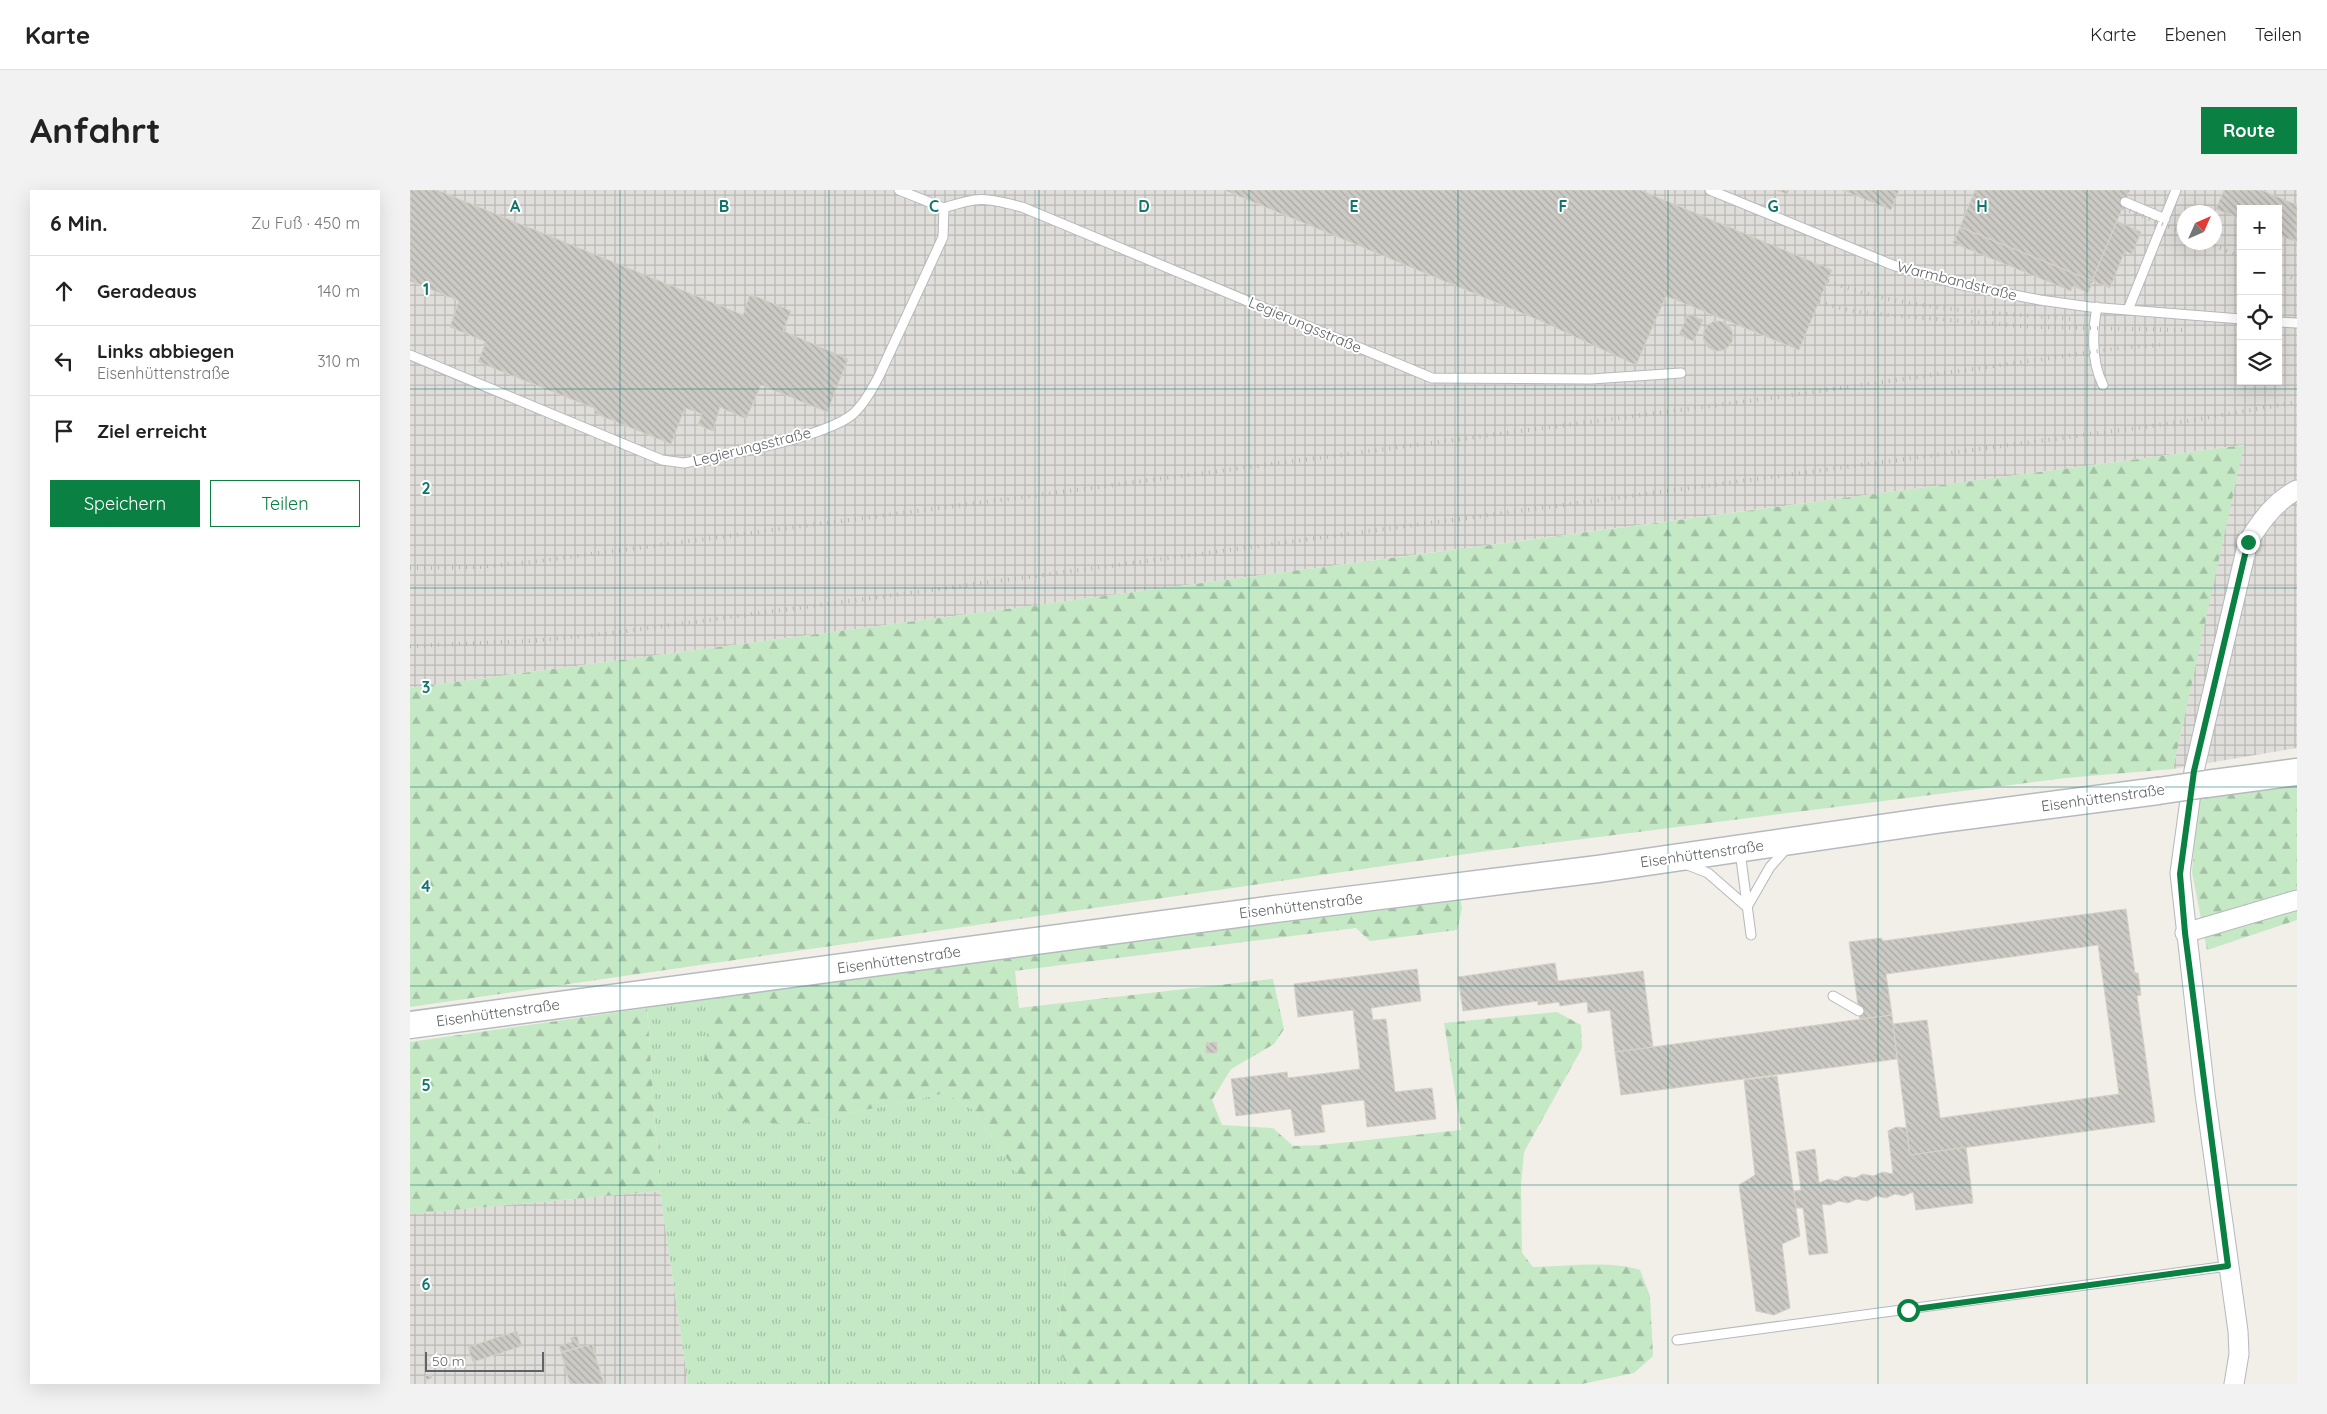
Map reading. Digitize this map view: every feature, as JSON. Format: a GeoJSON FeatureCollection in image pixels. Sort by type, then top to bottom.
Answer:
{"type":"FeatureCollection","features":[{"type":"Feature","properties":{"kind":"street"},"geometry":{"type":"LineString","coordinates":[[2234,1384],[2239,1354],[2238,1331],[2185,933],[2180,874],[2188,808],[2200,744],[2240,569],[2248,542],[2259,523],[2274,507],[2297,490]]}},
{"type":"Feature","properties":{"kind":"street","name":"Eisenhüttenstraße"},"geometry":{"type":"LineString","coordinates":[[410,1025],[1275,909],[1598,869],[2297,772]]}},
{"type":"Feature","properties":{"kind":"street"},"geometry":{"type":"LineString","coordinates":[[2185,933],[2297,900]]}},
{"type":"Feature","properties":{"kind":"lane"},"geometry":{"type":"LineString","coordinates":[[899,190],[944,208]]}},
{"type":"Feature","properties":{"kind":"lane","name":"Warmbandstraße"},"geometry":{"type":"LineString","coordinates":[[1710,190],[1895,266],[1996,292],[2097,307],[2237,319]]}},
{"type":"Feature","properties":{"kind":"lane"},"geometry":{"type":"LineString","coordinates":[[2128,310],[2176,190]]}},
{"type":"Feature","properties":{"kind":"lane","name":"Legierungsstraße"},"geometry":{"type":"LineString","coordinates":[[410,354],[662,460],[684,463],[798,436],[838,424],[854,413],[868,396],[943,237],[944,208],[972,199],[988,198],[1022,207],[1432,378],[1591,379],[1681,373]]}},
{"type":"Feature","properties":{"kind":"lane"},"geometry":{"type":"LineString","coordinates":[[2125,202],[2165,219]]}},
{"type":"Feature","properties":{"kind":"lane"},"geometry":{"type":"LineString","coordinates":[[2097,307],[2094,322],[2094,357],[2096,372],[2103,385]]}},
{"type":"Feature","properties":{"kind":"lane"},"geometry":{"type":"LineString","coordinates":[[2282,322],[2297,323]]}},
{"type":"Feature","properties":{"kind":"lane"},"geometry":{"type":"LineString","coordinates":[[1747,907],[1780,853],[1796,841]]}},
{"type":"Feature","properties":{"kind":"lane"},"geometry":{"type":"LineString","coordinates":[[1739,848],[1751,935]]}},
{"type":"Feature","properties":{"kind":"lane"},"geometry":{"type":"LineString","coordinates":[[1670,858],[1708,873],[1747,907]]}},
{"type":"Feature","properties":{"kind":"lane"},"geometry":{"type":"LineString","coordinates":[[1833,996],[1859,1012]]}},
{"type":"Feature","properties":{"kind":"lane"},"geometry":{"type":"LineString","coordinates":[[1677,1340],[2228,1266]]}},
{"type":"Feature","properties":{"kind":"shaded area"},"geometry":{"type":"Polygon","coordinates":[[[410,190],[2297,190],[2297,748],[2173,769],[2243,445],[410,688],[410,190]]]}},
{"type":"Feature","properties":{"kind":"shaded area"},"geometry":{"type":"Polygon","coordinates":[[[660,1191],[688,1384],[410,1384],[410,1214],[660,1191]]]}},
{"type":"Feature","properties":{"kind":"green space"},"geometry":{"type":"Polygon","coordinates":[[[2244,445],[2173,769],[2065,778],[1480,852],[410,1007],[410,688],[2244,445]]]}},
{"type":"Feature","properties":{"kind":"green space"},"geometry":{"type":"Polygon","coordinates":[[[2297,783],[2297,920],[2207,950],[2192,872],[2198,795],[2297,783]]]}},
{"type":"Feature","properties":{"kind":"green space"},"geometry":{"type":"Polygon","coordinates":[[[1460,898],[1462,908],[1457,930],[1370,941],[1356,928],[1015,971],[1019,1008],[1273,979],[1284,1029],[1274,1044],[1231,1069],[1212,1100],[1222,1125],[1273,1128],[1293,1146],[1321,1145],[1461,1130],[1444,1023],[1557,1012],[1581,1025],[1582,1048],[1524,1152],[1521,1184],[1522,1253],[1533,1267],[1614,1265],[1640,1270],[1650,1296],[1653,1356],[1634,1373],[1582,1384],[1078,1384],[1057,1347],[1068,1245],[972,1109],[946,1093],[798,1124],[736,1122],[706,1075],[704,1047],[713,1012],[726,992],[1460,898]]]}},
{"type":"Feature","properties":{"kind":"green space"},"geometry":{"type":"Polygon","coordinates":[[[726,992],[798,1124],[946,1093],[972,1109],[1068,1245],[1057,1347],[1078,1384],[688,1384],[660,1191],[647,1008],[726,992]]]}},
{"type":"Feature","properties":{"kind":"green space"},"geometry":{"type":"Polygon","coordinates":[[[647,1008],[660,1191],[410,1214],[410,1042],[647,1008]]]}},
{"type":"Feature","properties":{"kind":"building"},"geometry":{"type":"Polygon","coordinates":[[[410,190],[437,190],[743,315],[750,294],[791,311],[783,331],[848,359],[827,412],[761,385],[746,419],[720,407],[713,431],[698,425],[702,414],[685,408],[671,444],[594,413],[596,409],[478,362],[486,342],[450,327],[459,301],[410,281],[410,190]]]}},
{"type":"Feature","properties":{"kind":"building"},"geometry":{"type":"Polygon","coordinates":[[[1224,190],[1640,190],[1832,270],[1799,350],[1666,296],[1636,365],[1541,321],[1224,190]]]}},
{"type":"Feature","properties":{"kind":"building"},"geometry":{"type":"Polygon","coordinates":[[[1776,190],[1789,190],[1787,194],[1776,190]]]}},
{"type":"Feature","properties":{"kind":"building"},"geometry":{"type":"Polygon","coordinates":[[[1842,190],[1899,190],[1891,210],[1842,190]]]}},
{"type":"Feature","properties":{"kind":"building"},"geometry":{"type":"Polygon","coordinates":[[[1975,190],[2130,190],[2092,281],[1960,227],[1975,190]]]}},
{"type":"Feature","properties":{"kind":"building"},"geometry":{"type":"Polygon","coordinates":[[[2224,190],[2261,190],[2297,205],[2297,242],[2282,236],[2282,205],[2237,205],[2237,217],[2222,211],[2222,205],[2218,205],[2224,190]]]}},
{"type":"Feature","properties":{"kind":"building"},"geometry":{"type":"Polygon","coordinates":[[[2117,221],[2141,232],[2132,254],[2125,251],[2110,288],[2092,281],[2117,221]]]}},
{"type":"Feature","properties":{"kind":"building"},"geometry":{"type":"Polygon","coordinates":[[[1960,227],[2093,281],[2088,293],[2073,286],[2071,291],[1953,243],[1960,227]]]}},
{"type":"Feature","properties":{"kind":"building"},"geometry":{"type":"Polygon","coordinates":[[[1688,314],[1703,320],[1694,341],[1679,335],[1688,314]]]}},
{"type":"Feature","properties":{"kind":"building"},"geometry":{"type":"Polygon","coordinates":[[[1718,321],[1724,322],[1732,330],[1732,342],[1724,350],[1718,351],[1712,350],[1704,342],[1703,336],[1704,330],[1712,322],[1718,321]]]}},
{"type":"Feature","properties":{"kind":"building"},"geometry":{"type":"Polygon","coordinates":[[[2126,909],[2135,973],[2138,973],[2141,995],[2137,996],[2155,1122],[1910,1155],[1893,1024],[1927,1020],[1940,1118],[2119,1094],[2098,945],[1886,974],[1892,1015],[1860,1019],[1849,942],[1882,938],[1882,941],[2126,909]]]}},
{"type":"Feature","properties":{"kind":"building"},"geometry":{"type":"Polygon","coordinates":[[[1555,963],[1558,981],[1643,971],[1653,1047],[1615,1052],[1610,1010],[1588,1013],[1587,1002],[1560,1006],[1559,1002],[1538,1005],[1538,1001],[1463,1011],[1458,977],[1555,963]]]}},
{"type":"Feature","properties":{"kind":"building"},"geometry":{"type":"Polygon","coordinates":[[[1417,969],[1421,1001],[1371,1008],[1373,1020],[1386,1019],[1395,1092],[1432,1088],[1436,1119],[1367,1127],[1364,1100],[1321,1105],[1325,1132],[1295,1136],[1291,1109],[1236,1116],[1231,1079],[1287,1072],[1288,1078],[1360,1069],[1353,1010],[1298,1017],[1294,984],[1417,969]]]}},
{"type":"Feature","properties":{"kind":"building"},"geometry":{"type":"Polygon","coordinates":[[[1892,1015],[1897,1059],[1621,1095],[1615,1052],[1892,1015]]]}},
{"type":"Feature","properties":{"kind":"building"},"geometry":{"type":"Polygon","coordinates":[[[1217,1042],[1217,1053],[1206,1053],[1206,1043],[1217,1042]]]}},
{"type":"Feature","properties":{"kind":"building"},"geometry":{"type":"Polygon","coordinates":[[[1777,1076],[1800,1236],[1782,1244],[1790,1308],[1774,1315],[1756,1311],[1739,1185],[1755,1175],[1744,1080],[1777,1076]]]}},
{"type":"Feature","properties":{"kind":"building"},"geometry":{"type":"Polygon","coordinates":[[[1896,1127],[1906,1128],[1910,1155],[1966,1147],[1973,1203],[1916,1210],[1913,1192],[1904,1196],[1895,1194],[1886,1198],[1876,1196],[1867,1201],[1857,1199],[1848,1203],[1839,1201],[1830,1205],[1822,1204],[1828,1253],[1809,1255],[1803,1208],[1796,1208],[1794,1191],[1801,1190],[1796,1152],[1815,1149],[1819,1183],[1828,1179],[1837,1181],[1845,1176],[1855,1178],[1863,1174],[1873,1176],[1883,1172],[1893,1174],[1888,1131],[1896,1127]]]}},
{"type":"Feature","properties":{"kind":"building"},"geometry":{"type":"Polygon","coordinates":[[[517,1331],[522,1346],[473,1362],[468,1347],[517,1331]]]}},
{"type":"Feature","properties":{"kind":"building"},"geometry":{"type":"Polygon","coordinates":[[[577,1336],[580,1347],[561,1352],[559,1346],[572,1342],[570,1338],[577,1336]]]}},
{"type":"Feature","properties":{"kind":"building"},"geometry":{"type":"Polygon","coordinates":[[[592,1344],[604,1384],[570,1384],[561,1353],[592,1344]]]}},
{"type":"Feature","properties":{"kind":"building"},"geometry":{"type":"Polygon","coordinates":[[[431,1374],[432,1378],[426,1380],[425,1376],[431,1374]]]}},
{"type":"Feature","properties":{"kind":"railway"},"geometry":{"type":"LineString","coordinates":[[2123,208],[2177,230]]}},
{"type":"Feature","properties":{"kind":"railway"},"geometry":{"type":"LineString","coordinates":[[2222,249],[2237,255]]}},
{"type":"Feature","properties":{"kind":"railway"},"geometry":{"type":"LineString","coordinates":[[2282,274],[2297,280]]}},
{"type":"Feature","properties":{"kind":"railway"},"geometry":{"type":"LineString","coordinates":[[1828,281],[1887,299],[1948,309],[2072,319]]}},
{"type":"Feature","properties":{"kind":"railway"},"geometry":{"type":"LineString","coordinates":[[1819,302],[1852,311],[2034,327],[2186,330]]}},
{"type":"Feature","properties":{"kind":"railway"},"geometry":{"type":"LineString","coordinates":[[410,568],[481,567],[539,561],[1771,398],[2120,348],[2160,345]]}},
{"type":"Feature","properties":{"kind":"railway"},"geometry":{"type":"LineString","coordinates":[[410,646],[531,641],[612,633],[2188,421],[2297,402]]}},
{"type":"Feature","properties":{"kind":"route"},"geometry":{"type":"LineString","coordinates":[[1908,1310],[2228,1266],[2185,933],[2180,874],[2194,771],[2240,569],[2248,542]]}}]}
